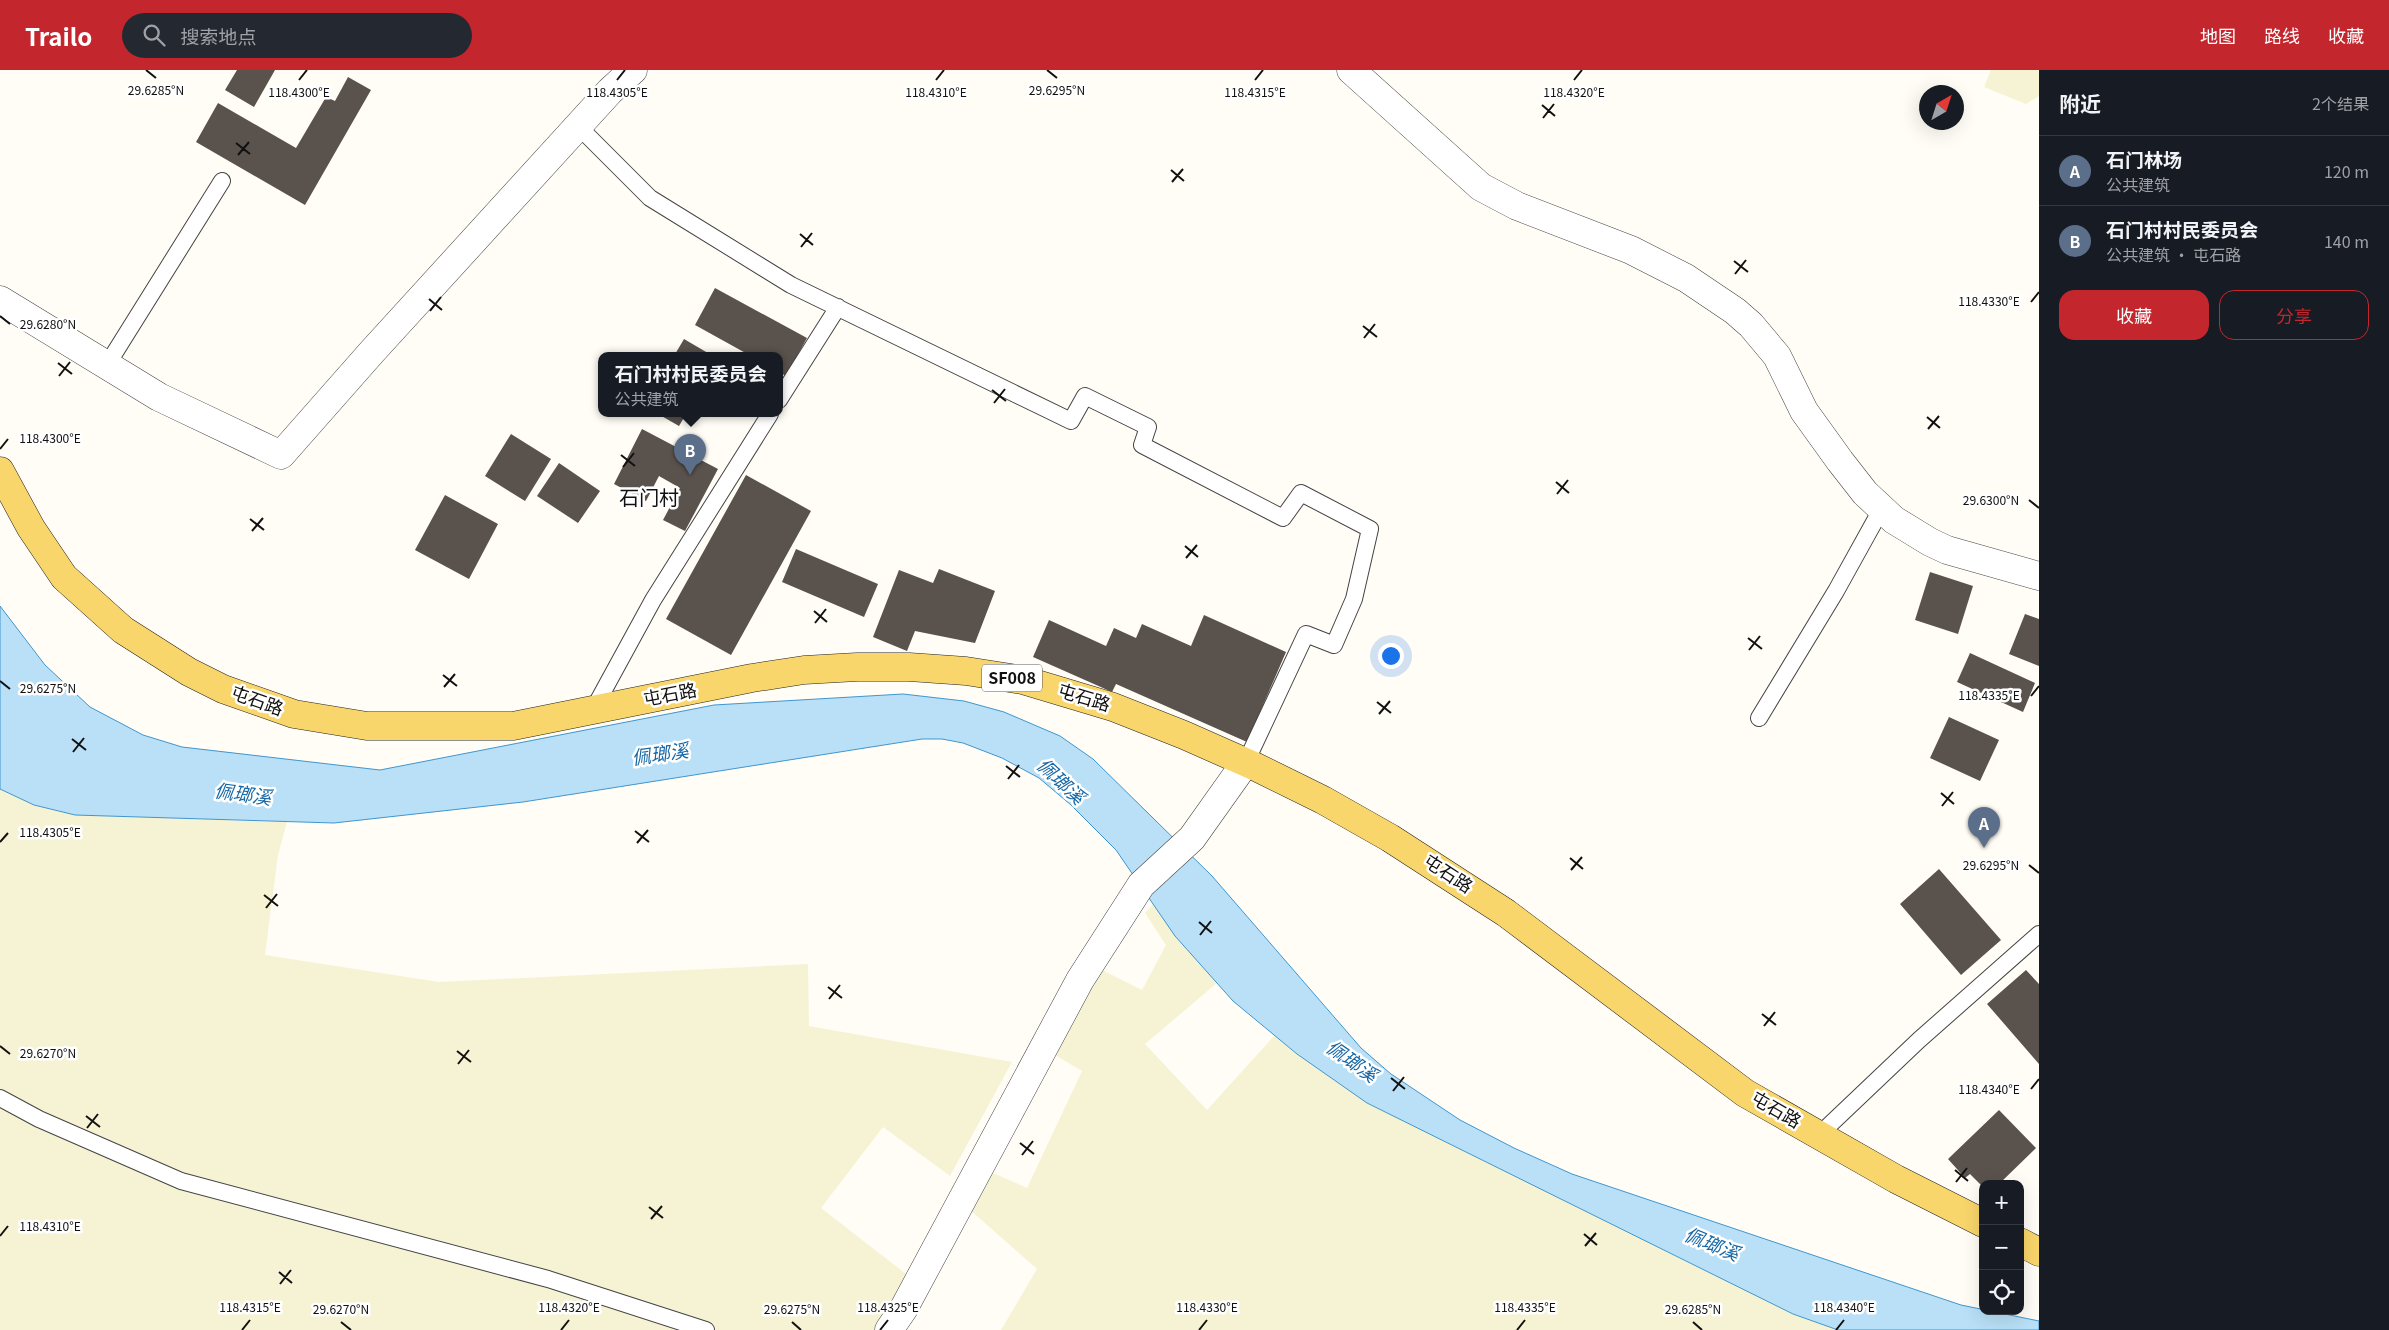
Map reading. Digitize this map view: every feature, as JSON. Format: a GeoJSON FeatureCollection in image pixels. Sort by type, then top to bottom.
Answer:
{"type":"FeatureCollection","features":[{"type":"Feature","properties":{"kind":"main road","name":"屯石路"},"geometry":{"type":"LineString","coordinates":[[0,471],[31,528],[64,577],[93,605],[132,636],[189,672],[223,689],[294,714],[330,722],[367,726],[513,726],[752,678],[804,670],[865,667],[966,671],[1023,680],[1113,706],[1246,762],[1323,800],[1449,874],[1506,913],[1745,1093],[1896,1179],[1979,1221]]}},
{"type":"Feature","properties":{"kind":"main road"},"geometry":{"type":"LineString","coordinates":[[2024,1244],[2039,1252]]}},
{"type":"Feature","properties":{"kind":"street"},"geometry":{"type":"LineString","coordinates":[[0,300],[160,397],[282,455],[370,354],[610,91],[633,70]]}},
{"type":"Feature","properties":{"kind":"street"},"geometry":{"type":"LineString","coordinates":[[1351,70],[1481,187],[1517,206],[1631,250],[1686,278],[1751,324],[1777,356],[1804,411],[1865,493],[1894,520],[1930,542],[1948,550],[2039,576]]}},
{"type":"Feature","properties":{"kind":"street"},"geometry":{"type":"LineString","coordinates":[[889,1330],[904,1308],[1080,980],[1141,885],[1192,838],[1246,762]]}},
{"type":"Feature","properties":{"kind":"lane"},"geometry":{"type":"LineString","coordinates":[[578,126],[650,198],[791,285],[1071,421],[1084,396],[1148,427],[1142,445],[1283,518],[1301,493],[1370,529],[1354,600],[1334,645],[1306,634],[1246,762]]}},
{"type":"Feature","properties":{"kind":"lane"},"geometry":{"type":"LineString","coordinates":[[107,365],[222,180]]}},
{"type":"Feature","properties":{"kind":"lane"},"geometry":{"type":"LineString","coordinates":[[783,394],[838,308]]}},
{"type":"Feature","properties":{"kind":"lane"},"geometry":{"type":"LineString","coordinates":[[593,710],[653,600],[768,417]]}},
{"type":"Feature","properties":{"kind":"lane"},"geometry":{"type":"LineString","coordinates":[[1759,718],[1836,591],[1882,508]]}},
{"type":"Feature","properties":{"kind":"lane"},"geometry":{"type":"LineString","coordinates":[[1819,1135],[1919,1040],[2039,934]]}},
{"type":"Feature","properties":{"kind":"lane"},"geometry":{"type":"LineString","coordinates":[[0,1098],[39,1119],[181,1181],[548,1279],[706,1330]]}},
{"type":"Feature","properties":{"kind":"shaded area"},"geometry":{"type":"Polygon","coordinates":[[[1991,70],[2039,70],[2039,96],[2026,104],[1984,87],[1991,70]]]}},
{"type":"Feature","properties":{"kind":"shaded area"},"geometry":{"type":"Polygon","coordinates":[[[0,789],[34,805],[75,815],[287,822],[278,855],[265,955],[439,982],[808,964],[809,1026],[1012,1062],[950,1176],[883,1127],[821,1208],[910,1277],[877,1330],[0,1330],[0,789]]]}},
{"type":"Feature","properties":{"kind":"shaded area"},"geometry":{"type":"Polygon","coordinates":[[[1153,904],[1175,936],[1217,983],[1145,1044],[1207,1110],[1275,1035],[1297,1054],[1367,1103],[1793,1314],[1838,1330],[1001,1330],[1037,1269],[969,1209],[991,1172],[1027,1188],[1082,1071],[1050,1052],[1100,969],[1142,990],[1166,945],[1145,913],[1153,904]]]}},
{"type":"Feature","properties":{"kind":"water","name":"佩瑯溪"},"geometry":{"type":"Polygon","coordinates":[[[0,606],[45,665],[90,707],[143,735],[182,747],[380,770],[714,705],[903,694],[964,701],[1004,712],[1060,736],[1093,759],[1212,876],[1361,1048],[1391,1074],[1460,1120],[1514,1148],[1572,1174],[1961,1305],[1979,1309],[1979,1315],[2010,1315],[2039,1321],[2039,1330],[1838,1330],[1793,1314],[1367,1103],[1297,1054],[1233,1001],[1175,936],[1116,850],[1071,805],[1039,778],[1002,758],[963,743],[942,739],[922,739],[523,802],[334,823],[75,815],[34,805],[0,789],[0,606]]]}},
{"type":"Feature","properties":{"kind":"building"},"geometry":{"type":"Polygon","coordinates":[[[237,70],[275,70],[254,107],[225,90],[237,70]]]}},
{"type":"Feature","properties":{"kind":"building"},"geometry":{"type":"Polygon","coordinates":[[[348,77],[371,90],[305,205],[196,142],[218,103],[296,148],[326,97],[335,101],[348,77]]]}},
{"type":"Feature","properties":{"kind":"building"},"geometry":{"type":"Polygon","coordinates":[[[715,288],[807,338],[786,376],[783,374],[783,352],[744,352],[695,325],[715,288]]]}},
{"type":"Feature","properties":{"kind":"building"},"geometry":{"type":"Polygon","coordinates":[[[684,339],[706,352],[676,352],[684,339]]]}},
{"type":"Feature","properties":{"kind":"building"},"geometry":{"type":"Polygon","coordinates":[[[663,417],[684,417],[679,426],[663,417]]]}},
{"type":"Feature","properties":{"kind":"building"},"geometry":{"type":"Polygon","coordinates":[[[642,429],[718,469],[685,531],[663,520],[680,488],[659,476],[646,501],[614,484],[642,429]]]}},
{"type":"Feature","properties":{"kind":"building"},"geometry":{"type":"Polygon","coordinates":[[[511,434],[551,459],[525,501],[485,476],[511,434]]]}},
{"type":"Feature","properties":{"kind":"building"},"geometry":{"type":"Polygon","coordinates":[[[559,463],[600,491],[578,523],[537,496],[559,463]]]}},
{"type":"Feature","properties":{"kind":"building"},"geometry":{"type":"Polygon","coordinates":[[[746,475],[811,511],[731,655],[666,619],[746,475]]]}},
{"type":"Feature","properties":{"kind":"building"},"geometry":{"type":"Polygon","coordinates":[[[445,495],[498,524],[469,579],[415,550],[445,495]]]}},
{"type":"Feature","properties":{"kind":"building"},"geometry":{"type":"Polygon","coordinates":[[[796,549],[878,584],[864,617],[782,582],[796,549]]]}},
{"type":"Feature","properties":{"kind":"building"},"geometry":{"type":"Polygon","coordinates":[[[939,569],[995,591],[975,643],[915,631],[907,651],[873,637],[899,570],[933,583],[939,569]]]}},
{"type":"Feature","properties":{"kind":"building"},"geometry":{"type":"Polygon","coordinates":[[[1930,572],[1973,586],[1958,634],[1915,620],[1930,572]]]}},
{"type":"Feature","properties":{"kind":"building"},"geometry":{"type":"Polygon","coordinates":[[[2025,614],[2039,619],[2039,666],[2009,654],[2025,614]]]}},
{"type":"Feature","properties":{"kind":"building"},"geometry":{"type":"Polygon","coordinates":[[[1204,615],[1286,652],[1247,742],[1116,684],[1112,692],[1033,657],[1049,620],[1106,646],[1114,628],[1136,638],[1142,624],[1191,646],[1204,615]]]}},
{"type":"Feature","properties":{"kind":"building"},"geometry":{"type":"Polygon","coordinates":[[[1970,653],[2035,683],[2023,712],[1957,682],[1970,653]]]}},
{"type":"Feature","properties":{"kind":"building"},"geometry":{"type":"Polygon","coordinates":[[[1949,717],[1999,740],[1980,781],[1930,758],[1949,717]]]}},
{"type":"Feature","properties":{"kind":"building"},"geometry":{"type":"Polygon","coordinates":[[[1939,869],[2001,940],[1961,975],[1900,904],[1939,869]]]}},
{"type":"Feature","properties":{"kind":"building"},"geometry":{"type":"Polygon","coordinates":[[[2026,970],[2039,984],[2039,1064],[1987,1004],[2026,970]]]}},
{"type":"Feature","properties":{"kind":"building"},"geometry":{"type":"Polygon","coordinates":[[[1999,1110],[2036,1148],[2003,1180],[1979,1180],[1979,1183],[1970,1174],[1965,1178],[1948,1159],[1999,1110]]]}},
{"type":"Feature","properties":{"kind":"place","name":"石门村村民委员会"},"geometry":{"type":"Point","coordinates":[690,475]}},
{"type":"Feature","properties":{"kind":"place","name":"石门林场"},"geometry":{"type":"Point","coordinates":[1984,848]}},
{"type":"Feature","properties":{"kind":"district","name":"石门村"},"geometry":{"type":"Point","coordinates":[649,498]}}]}
